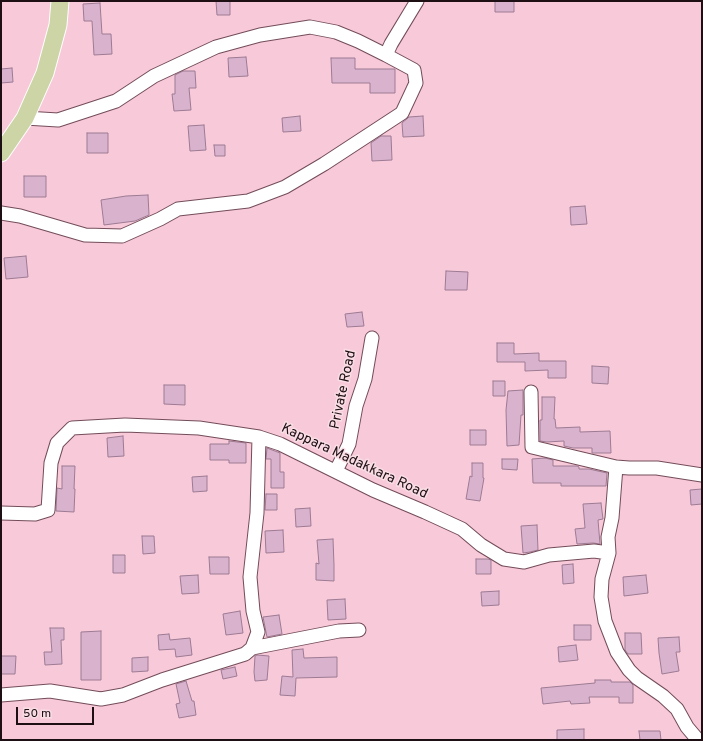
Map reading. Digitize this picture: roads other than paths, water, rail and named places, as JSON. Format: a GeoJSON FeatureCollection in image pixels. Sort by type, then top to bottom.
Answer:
{"type":"FeatureCollection","features":[{"type":"Feature","properties":{"kind":"main road"},"geometry":{"type":"LineString","coordinates":[[1,153],[25,118],[45,73],[58,25],[60,1]]}},
{"type":"Feature","properties":{"kind":"street"},"geometry":{"type":"LineString","coordinates":[[386,55],[417,1]]}},
{"type":"Feature","properties":{"kind":"street"},"geometry":{"type":"LineString","coordinates":[[1,213],[20,216],[85,235],[122,236],[178,209],[248,201],[285,187],[324,164],[402,113],[416,83],[414,70],[358,41],[336,32],[310,26],[260,35],[216,47],[154,76],[116,101],[58,120],[25,118]]}},
{"type":"Feature","properties":{"kind":"street","name":"Private Road"},"geometry":{"type":"LineString","coordinates":[[336,471],[349,444],[356,406],[365,379],[372,338]]}},
{"type":"Feature","properties":{"kind":"street"},"geometry":{"type":"LineString","coordinates":[[531,392],[532,448],[616,467],[656,468],[702,475]]}},
{"type":"Feature","properties":{"kind":"street"},"geometry":{"type":"LineString","coordinates":[[1,513],[35,514],[48,510],[51,463],[57,443],[72,428],[125,425],[199,428],[259,437]]}},
{"type":"Feature","properties":{"kind":"street","name":"Kappara Madakkara Road"},"geometry":{"type":"LineString","coordinates":[[252,648],[258,632],[253,611],[250,577],[257,513],[259,437],[280,444],[373,490],[462,529],[481,545],[504,560],[524,562],[549,555],[594,551],[609,553]]}},
{"type":"Feature","properties":{"kind":"street"},"geometry":{"type":"LineString","coordinates":[[616,467],[612,518],[608,536],[609,553],[602,579],[601,597],[605,621],[617,652],[629,670],[637,678],[663,696],[677,709],[687,727],[698,740]]}},
{"type":"Feature","properties":{"kind":"street"},"geometry":{"type":"LineString","coordinates":[[1,695],[50,691],[101,699],[123,695],[162,680],[245,654],[252,648],[339,631],[360,630]]}}]}
